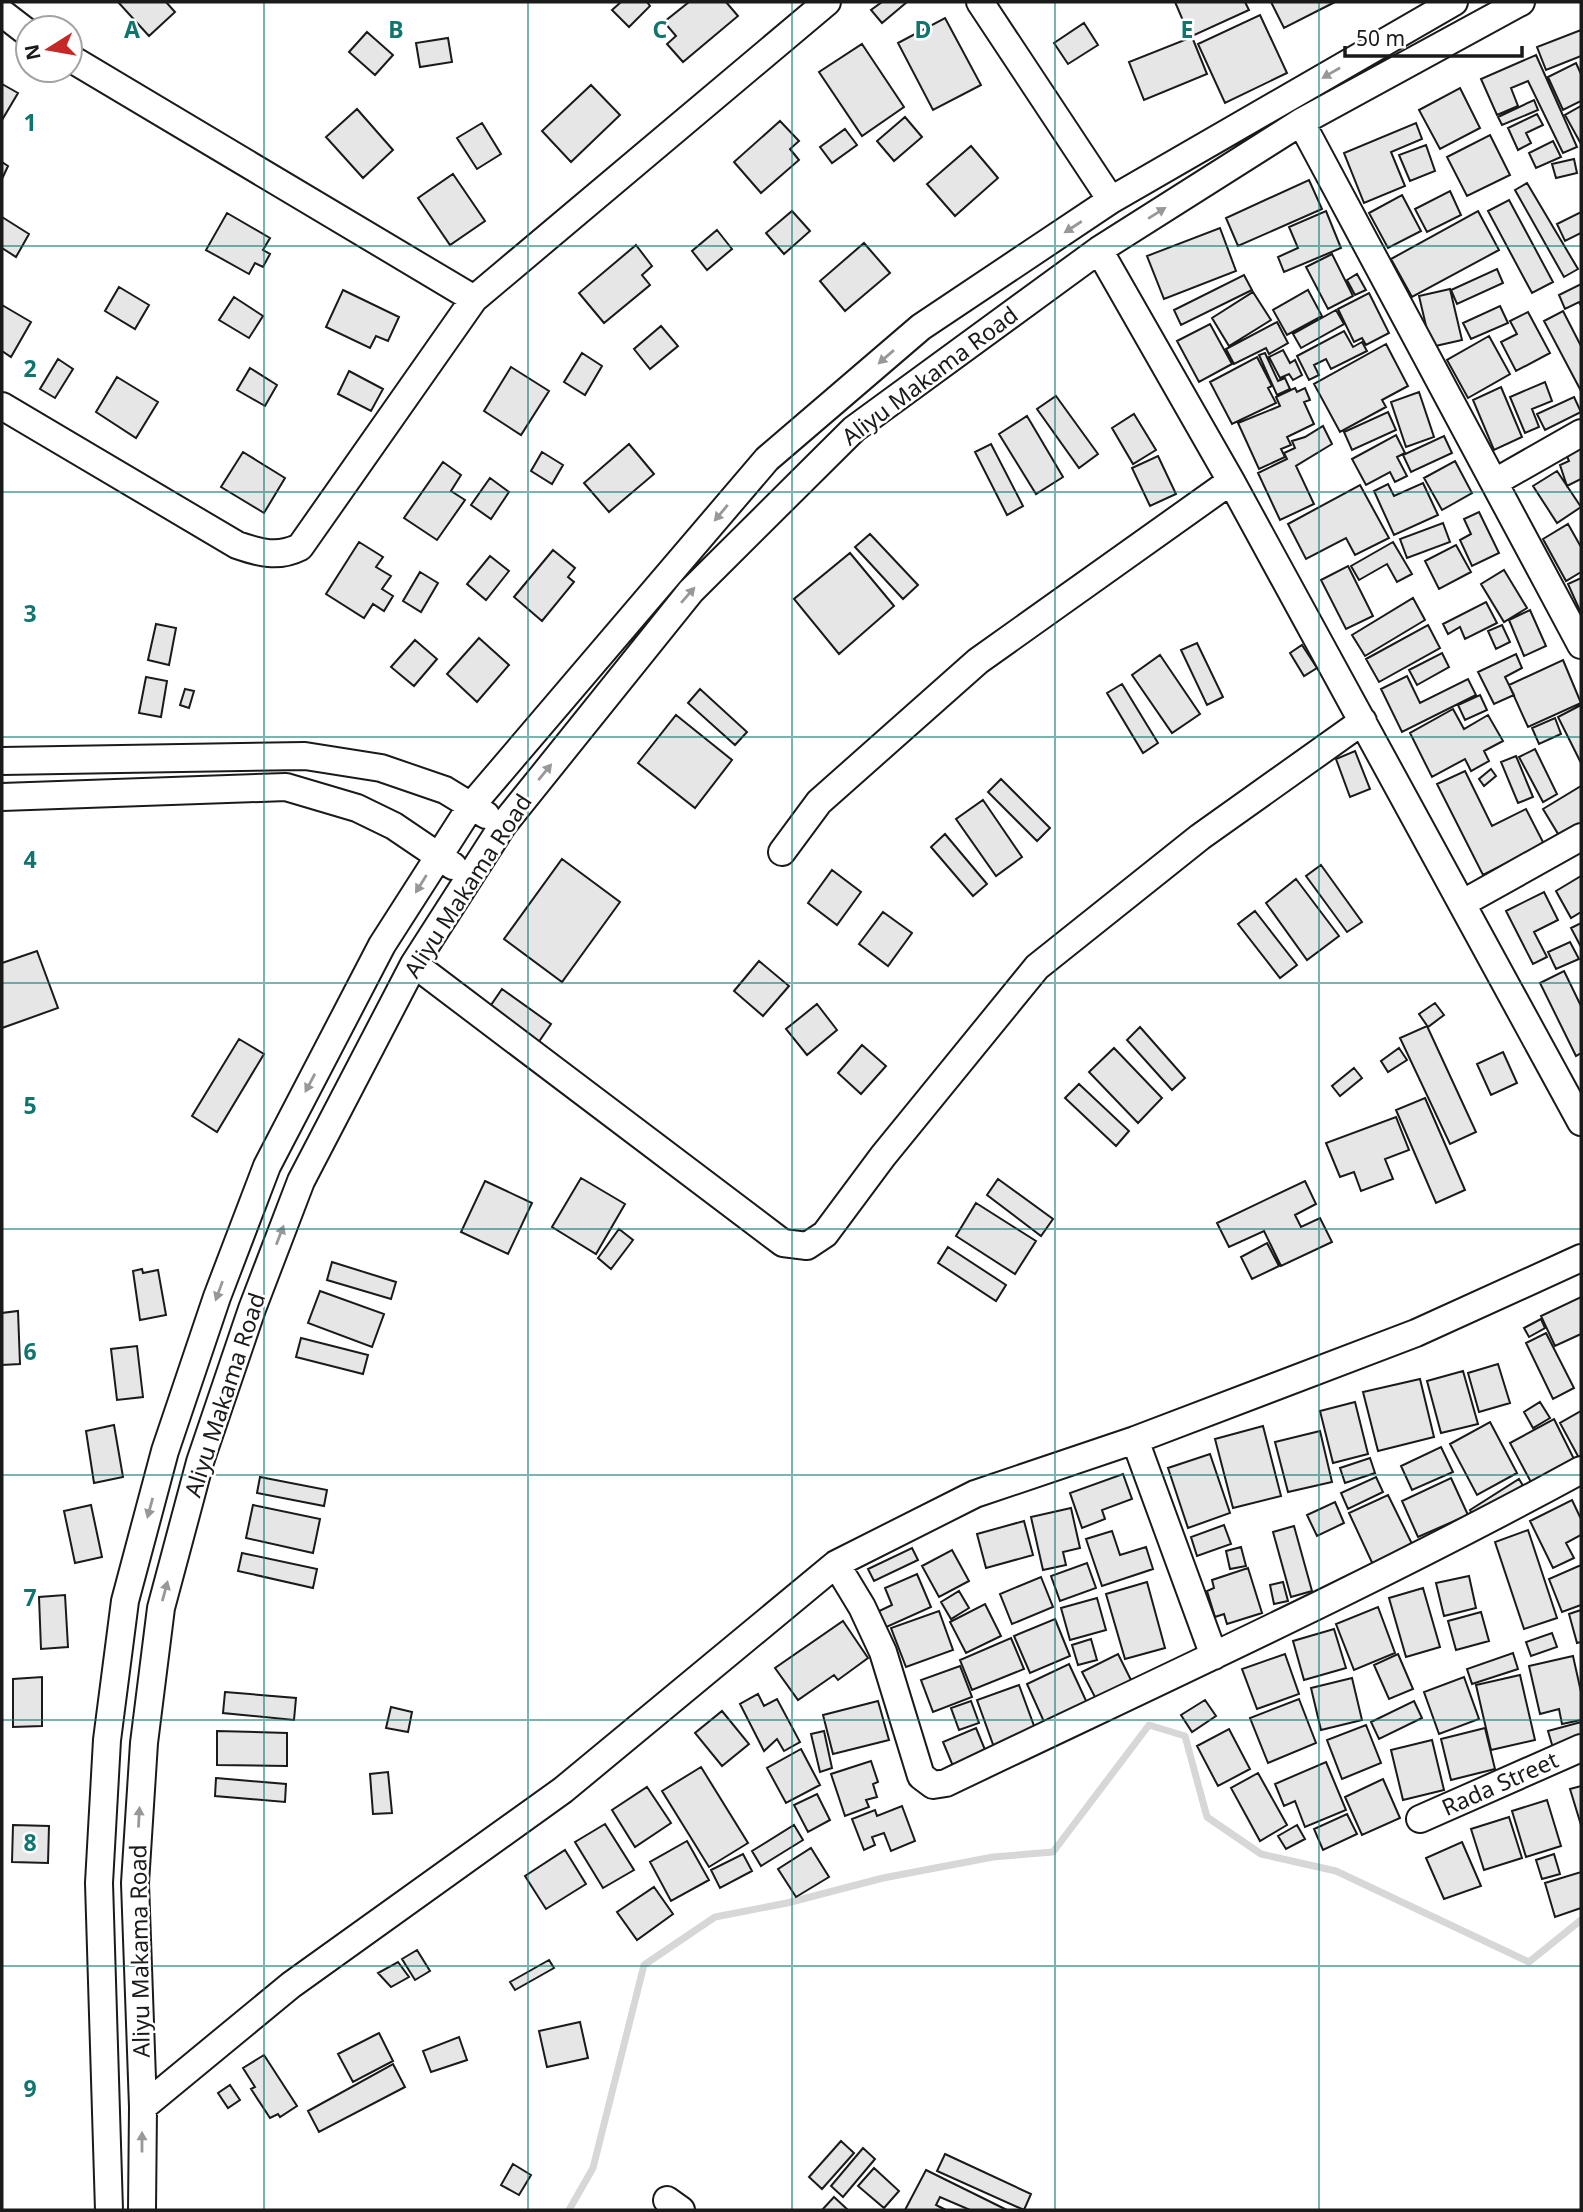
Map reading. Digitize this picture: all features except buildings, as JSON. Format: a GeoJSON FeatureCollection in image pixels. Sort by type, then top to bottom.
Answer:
{"type":"FeatureCollection","features":[{"type":"Feature","properties":{"kind":"street"},"geometry":{"type":"LineString","coordinates":[[2,406],[237,545],[263,554],[287,553],[300,547],[474,299],[827,2]]}},
{"type":"Feature","properties":{"kind":"street"},"geometry":{"type":"LineString","coordinates":[[979,2],[1111,200]]}},
{"type":"Feature","properties":{"kind":"street","name":"Aliyu Makama Road"},"geometry":{"type":"LineString","coordinates":[[109,2210],[99,1883],[107,1740],[125,1601],[165,1451],[217,1297],[267,1166],[383,945],[471,806],[767,459],[922,327],[1111,200],[1454,2]]}},
{"type":"Feature","properties":{"kind":"street","name":"Aliyu Makama Road"},"geometry":{"type":"LineString","coordinates":[[142,2210],[143,2107],[135,1883],[144,1743],[161,1608],[200,1462],[251,1310],[301,1181],[414,964],[503,825],[691,591],[854,429],[1099,250],[1301,122],[1521,2]]}},
{"type":"Feature","properties":{"kind":"street"},"geometry":{"type":"LineString","coordinates":[[84,66],[474,299]]}},
{"type":"Feature","properties":{"kind":"street"},"geometry":{"type":"LineString","coordinates":[[1301,122],[1581,645]]}},
{"type":"Feature","properties":{"kind":"street"},"geometry":{"type":"LineString","coordinates":[[1099,250],[1231,481],[1581,1122]]}},
{"type":"Feature","properties":{"kind":"street"},"geometry":{"type":"LineString","coordinates":[[1495,482],[1581,433]]}},
{"type":"Feature","properties":{"kind":"street"},"geometry":{"type":"LineString","coordinates":[[782,852],[819,802],[978,661],[1231,481]]}},
{"type":"Feature","properties":{"kind":"street"},"geometry":{"type":"LineString","coordinates":[[414,964],[783,1243],[807,1246],[825,1234],[883,1156],[1037,967],[1200,836],[1363,721]]}},
{"type":"Feature","properties":{"kind":"street"},"geometry":{"type":"LineString","coordinates":[[2,761],[305,756],[381,768],[445,790],[503,825]]}},
{"type":"Feature","properties":{"kind":"street"},"geometry":{"type":"LineString","coordinates":[[2,797],[286,787],[357,807],[394,826],[469,877]]}},
{"type":"Feature","properties":{"kind":"street"},"geometry":{"type":"LineString","coordinates":[[1463,903],[1581,837]]}},
{"type":"Feature","properties":{"kind":"street"},"geometry":{"type":"LineString","coordinates":[[143,2107],[291,1985],[563,1790],[836,1564],[975,1494],[1135,1440],[1416,1333],[1581,1258]]}},
{"type":"Feature","properties":{"kind":"street"},"geometry":{"type":"LineString","coordinates":[[1135,1440],[1214,1656]]}},
{"type":"Feature","properties":{"kind":"street"},"geometry":{"type":"LineString","coordinates":[[836,1564],[883,1652],[921,1776],[933,1785],[946,1783],[1214,1656],[1469,1531],[1581,1470]]}},
{"type":"Feature","properties":{"kind":"street","name":"Rada Street"},"geometry":{"type":"LineString","coordinates":[[1420,1819],[1581,1748]]}},
{"type":"Feature","properties":{"kind":"waterway"},"geometry":{"type":"LineString","coordinates":[[569,2210],[593,2168],[644,1965],[715,1917],[787,1903],[883,1878],[993,1857],[1053,1852],[1149,1725],[1185,1736],[1207,1817],[1261,1854],[1336,1871],[1529,1962],[1581,1920]]}}]}
